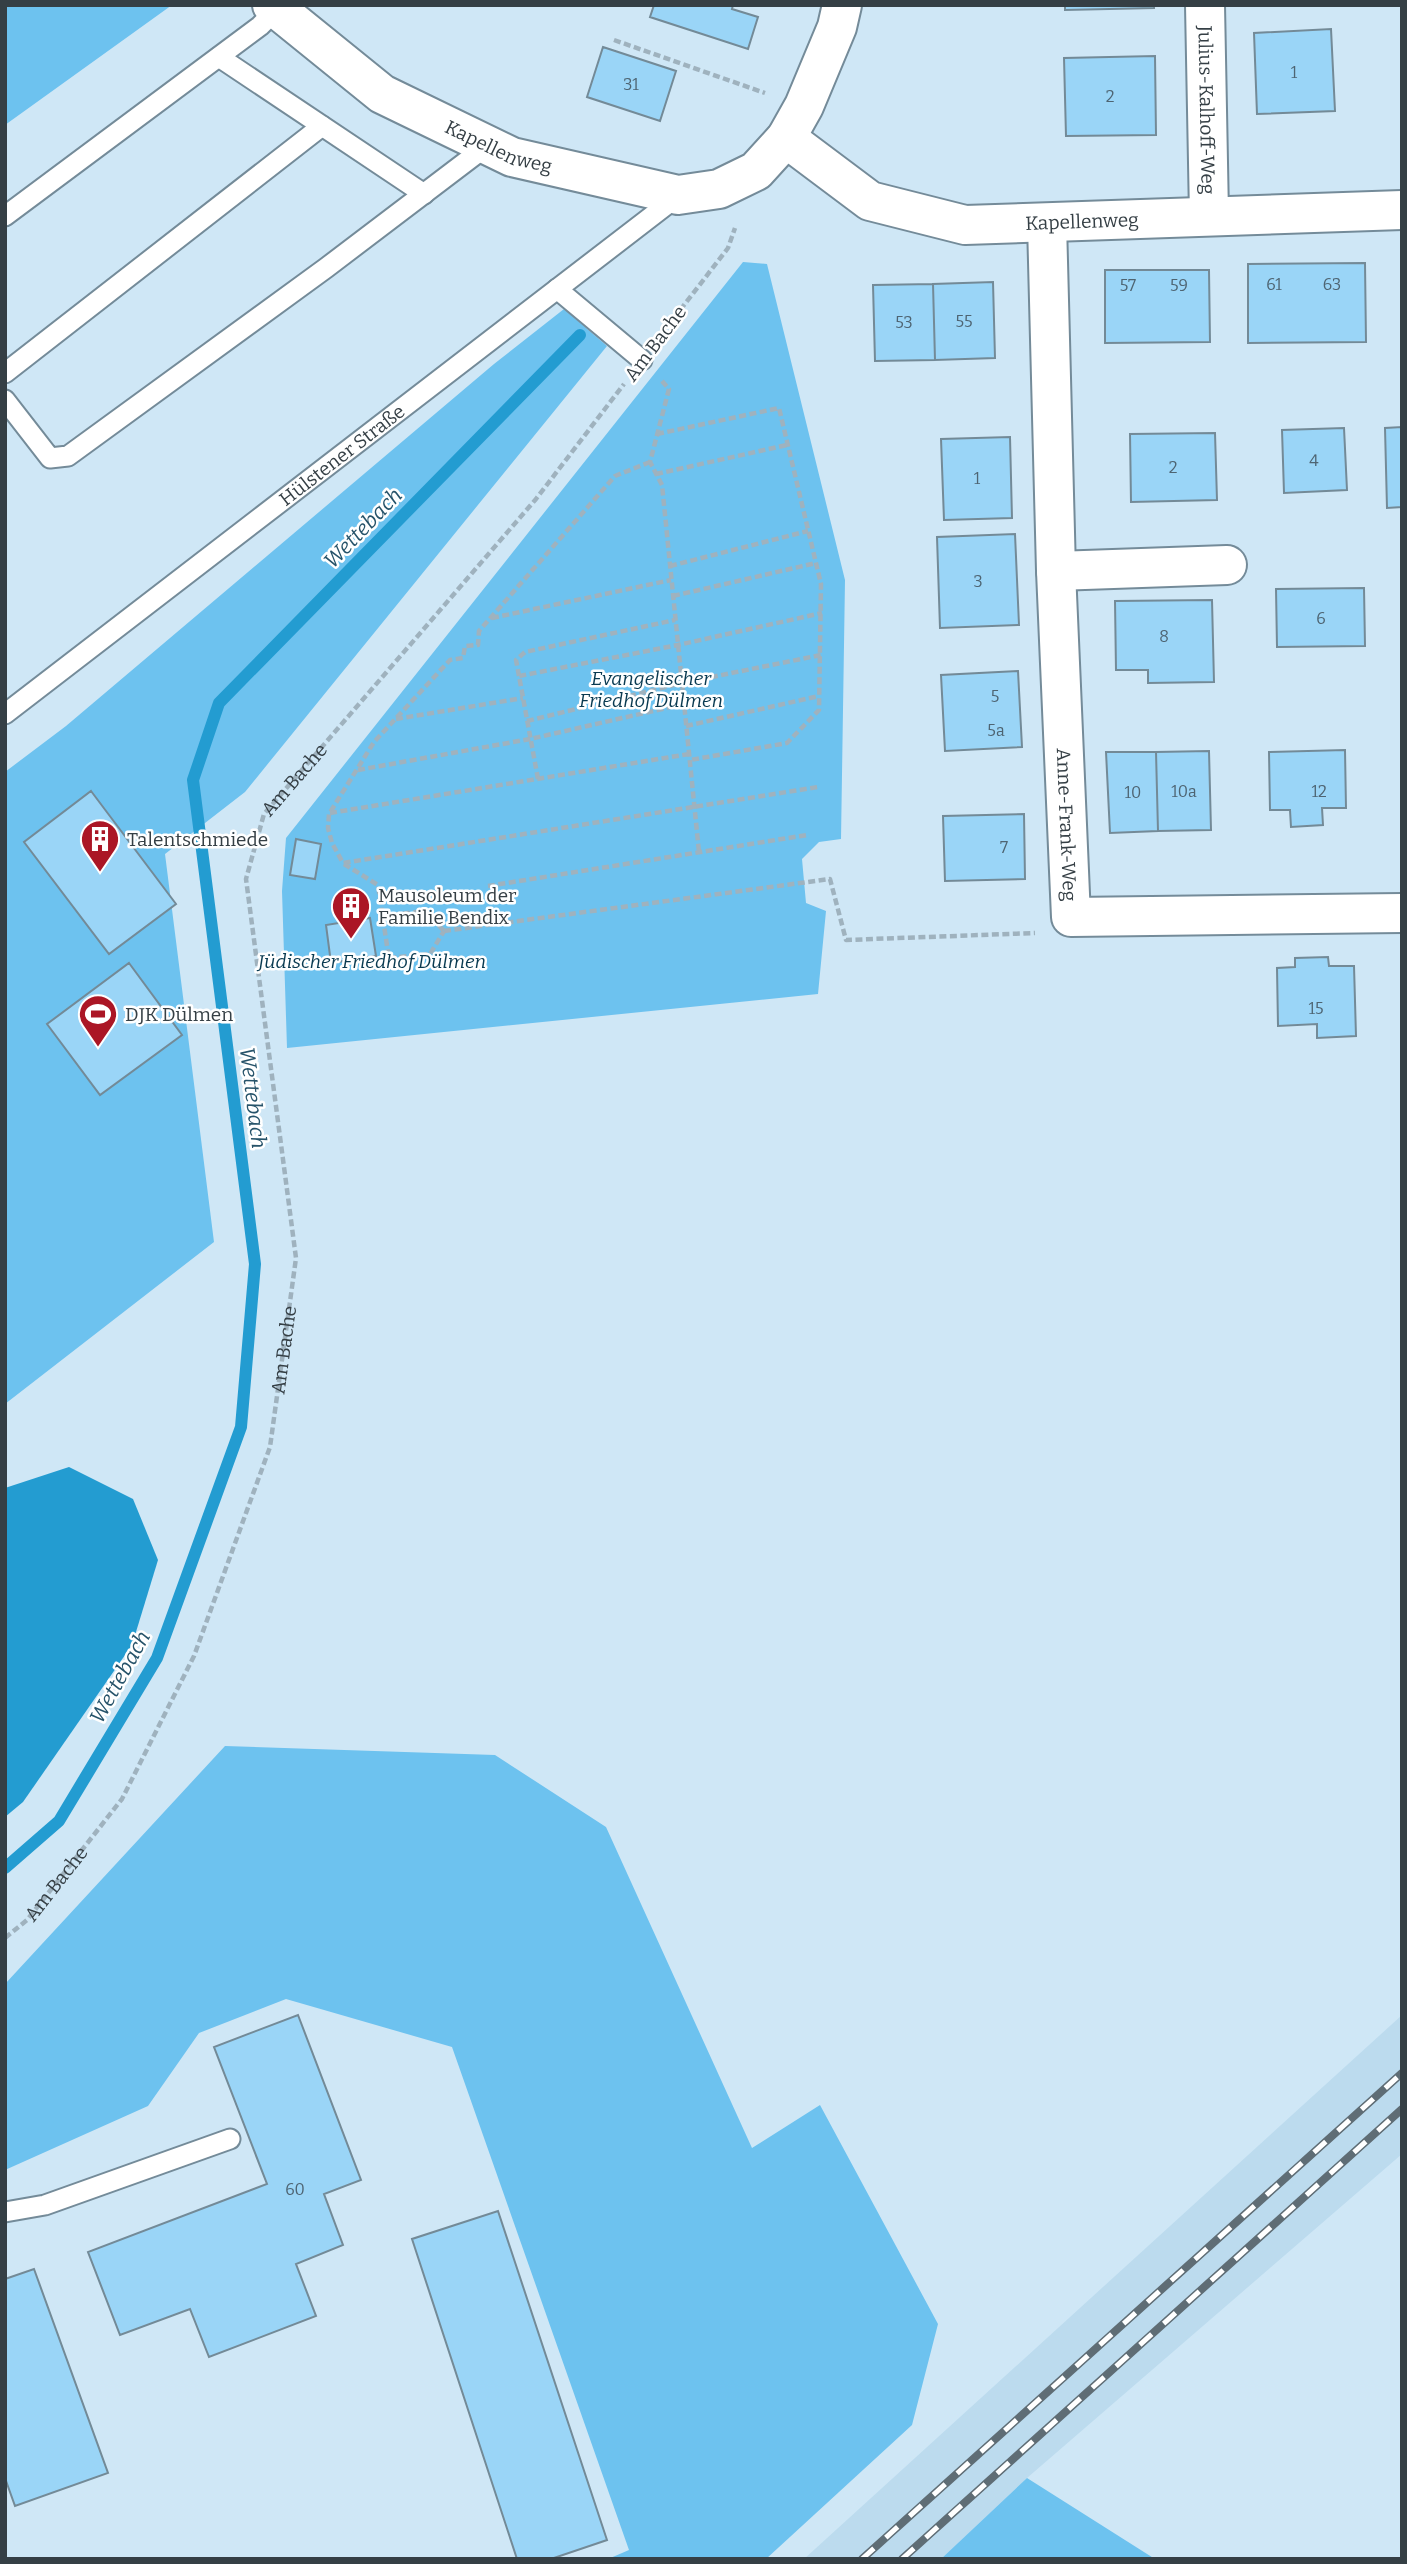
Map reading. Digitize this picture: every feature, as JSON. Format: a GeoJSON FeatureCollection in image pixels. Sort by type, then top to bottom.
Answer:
{"type":"FeatureCollection","features":[{"type":"Feature","properties":{"kind":"street"},"geometry":{"type":"LineString","coordinates":[[756,171],[795,122],[837,27],[842,5]]}},
{"type":"Feature","properties":{"kind":"street","name":"Julius-Kalhoff-Weg"},"geometry":{"type":"LineString","coordinates":[[1205,5],[1209,215]]}},
{"type":"Feature","properties":{"kind":"street","name":"Kapellenweg"},"geometry":{"type":"LineString","coordinates":[[275,7],[382,94],[512,157],[678,195],[719,189],[756,171]]}},
{"type":"Feature","properties":{"kind":"street","name":"Kapellenweg"},"geometry":{"type":"LineString","coordinates":[[795,122],[870,201],[965,225],[1402,210]]}},
{"type":"Feature","properties":{"kind":"street","name":"Anne-Frank-Weg"},"geometry":{"type":"LineString","coordinates":[[1048,223],[1056,570],[1071,917],[1402,913]]}},
{"type":"Feature","properties":{"kind":"street"},"geometry":{"type":"LineString","coordinates":[[1056,570],[1227,565]]}},
{"type":"Feature","properties":{"kind":"lane"},"geometry":{"type":"LineString","coordinates":[[5,216],[260,26],[275,7]]}},
{"type":"Feature","properties":{"kind":"lane"},"geometry":{"type":"LineString","coordinates":[[219,57],[424,194]]}},
{"type":"Feature","properties":{"kind":"lane"},"geometry":{"type":"LineString","coordinates":[[5,373],[322,126]]}},
{"type":"Feature","properties":{"kind":"lane"},"geometry":{"type":"LineString","coordinates":[[5,400],[50,458],[68,456],[488,145]]}},
{"type":"Feature","properties":{"kind":"lane","name":"Hülstener Straße"},"geometry":{"type":"LineString","coordinates":[[5,715],[678,195]]}},
{"type":"Feature","properties":{"kind":"lane"},"geometry":{"type":"LineString","coordinates":[[557,289],[642,360]]}},
{"type":"Feature","properties":{"kind":"lane"},"geometry":{"type":"LineString","coordinates":[[6,2215],[45,2205],[230,2138]]}},
{"type":"Feature","properties":{"kind":"path"},"geometry":{"type":"LineString","coordinates":[[614,40],[795,122]]}},
{"type":"Feature","properties":{"kind":"path","name":"Am Bache"},"geometry":{"type":"LineString","coordinates":[[5,1938],[27,1920],[122,1799],[194,1656],[270,1447],[296,1258],[246,878],[264,814],[536,499],[728,248],[756,171]]}},
{"type":"Feature","properties":{"kind":"path"},"geometry":{"type":"LineString","coordinates":[[642,360],[669,389],[650,462],[662,485],[699,852]]}},
{"type":"Feature","properties":{"kind":"path"},"geometry":{"type":"LineString","coordinates":[[329,814],[538,779],[788,743],[819,710],[821,584],[779,408],[657,434]]}},
{"type":"Feature","properties":{"kind":"path"},"geometry":{"type":"LineString","coordinates":[[656,474],[787,445]]}},
{"type":"Feature","properties":{"kind":"path"},"geometry":{"type":"LineString","coordinates":[[390,966],[378,885],[343,863],[332,843],[328,828],[329,814],[374,742],[450,660],[463,658],[465,646],[478,645],[480,631],[615,476],[650,462]]}},
{"type":"Feature","properties":{"kind":"path"},"geometry":{"type":"LineString","coordinates":[[670,566],[808,531]]}},
{"type":"Feature","properties":{"kind":"path"},"geometry":{"type":"LineString","coordinates":[[673,596],[816,563]]}},
{"type":"Feature","properties":{"kind":"path"},"geometry":{"type":"LineString","coordinates":[[491,618],[672,580]]}},
{"type":"Feature","properties":{"kind":"path"},"geometry":{"type":"LineString","coordinates":[[519,676],[822,613]]}},
{"type":"Feature","properties":{"kind":"path"},"geometry":{"type":"LineString","coordinates":[[538,779],[516,660],[525,652],[676,620]]}},
{"type":"Feature","properties":{"kind":"path"},"geometry":{"type":"LineString","coordinates":[[527,720],[682,683],[821,655]]}},
{"type":"Feature","properties":{"kind":"path"},"geometry":{"type":"LineString","coordinates":[[686,726],[819,696]]}},
{"type":"Feature","properties":{"kind":"path"},"geometry":{"type":"LineString","coordinates":[[396,719],[523,698]]}},
{"type":"Feature","properties":{"kind":"path"},"geometry":{"type":"LineString","coordinates":[[357,770],[530,739],[684,704]]}},
{"type":"Feature","properties":{"kind":"path"},"geometry":{"type":"LineString","coordinates":[[343,863],[818,787]]}},
{"type":"Feature","properties":{"kind":"path"},"geometry":{"type":"LineString","coordinates":[[488,886],[807,835]]}},
{"type":"Feature","properties":{"kind":"path"},"geometry":{"type":"LineString","coordinates":[[444,931],[830,878],[846,940],[1057,932],[1071,917]]}},
{"type":"Feature","properties":{"kind":"path"},"geometry":{"type":"LineString","coordinates":[[382,916],[425,911],[444,931]]}},
{"type":"Feature","properties":{"kind":"path"},"geometry":{"type":"LineString","coordinates":[[389,958],[430,954],[444,931]]}},
{"type":"Feature","properties":{"kind":"shaded area"},"geometry":{"type":"Polygon","coordinates":[[[69,1467],[133,1499],[158,1560],[132,1645],[23,1802],[5,1817],[5,1488],[69,1467]]]}},
{"type":"Feature","properties":{"kind":"shaded area"},"geometry":{"type":"Polygon","coordinates":[[[1402,2015],[1402,2154],[1027,2478],[941,2559],[804,2559],[1402,2015]]]}},
{"type":"Feature","properties":{"kind":"green space"},"geometry":{"type":"Polygon","coordinates":[[[5,5],[172,5],[5,125],[5,5]]]}},
{"type":"Feature","properties":{"kind":"green space","name":"Evangelischer Friedhof Dülmen"},"geometry":{"type":"Polygon","coordinates":[[[743,262],[767,264],[845,580],[841,839],[819,842],[802,859],[806,903],[826,911],[818,994],[287,1048],[282,891],[286,838],[743,262]]]}},
{"type":"Feature","properties":{"kind":"green space"},"geometry":{"type":"Polygon","coordinates":[[[564,309],[607,346],[245,792],[165,854],[214,1242],[5,1404],[5,772],[66,726],[494,364],[564,309]]]}},
{"type":"Feature","properties":{"kind":"green space"},"geometry":{"type":"Polygon","coordinates":[[[225,1746],[495,1755],[606,1827],[752,2148],[820,2105],[938,2324],[912,2425],[766,2559],[608,2559],[629,2550],[452,2047],[286,1999],[199,2033],[148,2106],[5,2170],[5,1984],[225,1746]]]}},
{"type":"Feature","properties":{"kind":"green space"},"geometry":{"type":"Polygon","coordinates":[[[1027,2478],[1155,2559],[941,2559],[1027,2478]]]}},
{"type":"Feature","properties":{"kind":"building"},"geometry":{"type":"Polygon","coordinates":[[[654,5],[733,5],[732,9],[758,17],[748,49],[650,17],[654,5]]]}},
{"type":"Feature","properties":{"kind":"building"},"geometry":{"type":"Polygon","coordinates":[[[1065,5],[1154,5],[1154,8],[1065,10],[1065,5]]]}},
{"type":"Feature","properties":{"kind":"building"},"geometry":{"type":"Polygon","coordinates":[[[1331,29],[1335,111],[1257,114],[1254,33],[1331,29]]]}},
{"type":"Feature","properties":{"kind":"building"},"geometry":{"type":"Polygon","coordinates":[[[603,47],[676,71],[660,121],[587,97],[603,47]]]}},
{"type":"Feature","properties":{"kind":"building"},"geometry":{"type":"Polygon","coordinates":[[[1155,56],[1156,135],[1066,136],[1064,58],[1155,56]]]}},
{"type":"Feature","properties":{"kind":"building"},"geometry":{"type":"Polygon","coordinates":[[[1365,263],[1366,342],[1248,343],[1248,264],[1365,263]]]}},
{"type":"Feature","properties":{"kind":"building"},"geometry":{"type":"Polygon","coordinates":[[[1105,270],[1209,270],[1210,342],[1105,343],[1105,270]]]}},
{"type":"Feature","properties":{"kind":"building"},"geometry":{"type":"Polygon","coordinates":[[[993,282],[995,358],[935,360],[933,284],[993,282]]]}},
{"type":"Feature","properties":{"kind":"building"},"geometry":{"type":"Polygon","coordinates":[[[933,284],[935,360],[875,361],[873,285],[933,284]]]}},
{"type":"Feature","properties":{"kind":"building"},"geometry":{"type":"Polygon","coordinates":[[[1402,427],[1402,507],[1387,508],[1385,428],[1402,427]]]}},
{"type":"Feature","properties":{"kind":"building"},"geometry":{"type":"Polygon","coordinates":[[[1344,428],[1347,490],[1284,493],[1282,430],[1344,428]]]}},
{"type":"Feature","properties":{"kind":"building"},"geometry":{"type":"Polygon","coordinates":[[[1215,433],[1217,500],[1131,502],[1130,434],[1215,433]]]}},
{"type":"Feature","properties":{"kind":"building"},"geometry":{"type":"Polygon","coordinates":[[[1010,437],[1012,518],[944,520],[941,439],[1010,437]]]}},
{"type":"Feature","properties":{"kind":"building"},"geometry":{"type":"Polygon","coordinates":[[[1015,534],[1019,625],[940,628],[937,537],[1015,534]]]}},
{"type":"Feature","properties":{"kind":"building"},"geometry":{"type":"Polygon","coordinates":[[[1364,588],[1365,646],[1277,647],[1276,589],[1364,588]]]}},
{"type":"Feature","properties":{"kind":"building"},"geometry":{"type":"Polygon","coordinates":[[[1212,600],[1214,682],[1148,683],[1148,670],[1116,670],[1115,601],[1212,600]]]}},
{"type":"Feature","properties":{"kind":"building"},"geometry":{"type":"Polygon","coordinates":[[[1018,671],[1022,747],[945,751],[941,675],[1018,671]]]}},
{"type":"Feature","properties":{"kind":"building"},"geometry":{"type":"Polygon","coordinates":[[[1345,750],[1346,808],[1322,808],[1323,825],[1291,827],[1290,810],[1270,810],[1269,752],[1345,750]]]}},
{"type":"Feature","properties":{"kind":"building"},"geometry":{"type":"Polygon","coordinates":[[[1209,751],[1211,830],[1158,831],[1156,752],[1209,751]]]}},
{"type":"Feature","properties":{"kind":"building"},"geometry":{"type":"Polygon","coordinates":[[[1106,752],[1156,752],[1158,831],[1110,833],[1106,752]]]}},
{"type":"Feature","properties":{"kind":"building","name":"Talentschmiede"},"geometry":{"type":"Polygon","coordinates":[[[91,791],[176,904],[109,954],[24,842],[91,791]]]}},
{"type":"Feature","properties":{"kind":"building"},"geometry":{"type":"Polygon","coordinates":[[[1024,814],[1025,879],[945,881],[943,816],[1024,814]]]}},
{"type":"Feature","properties":{"kind":"building"},"geometry":{"type":"Polygon","coordinates":[[[296,839],[321,844],[315,879],[290,875],[296,839]]]}},
{"type":"Feature","properties":{"kind":"building","name":"Mausoleum der Familie Bendix"},"geometry":{"type":"Polygon","coordinates":[[[370,918],[376,956],[331,963],[326,925],[370,918]]]}},
{"type":"Feature","properties":{"kind":"building"},"geometry":{"type":"Polygon","coordinates":[[[1328,957],[1329,966],[1354,966],[1356,1036],[1317,1038],[1317,1024],[1278,1026],[1277,968],[1295,967],[1295,958],[1328,957]]]}},
{"type":"Feature","properties":{"kind":"building"},"geometry":{"type":"Polygon","coordinates":[[[129,963],[182,1035],[100,1095],[47,1024],[129,963]]]}},
{"type":"Feature","properties":{"kind":"building"},"geometry":{"type":"Polygon","coordinates":[[[298,2015],[361,2180],[324,2194],[343,2245],[296,2264],[316,2316],[209,2357],[190,2309],[120,2335],[88,2252],[267,2184],[214,2047],[298,2015]]]}},
{"type":"Feature","properties":{"kind":"building"},"geometry":{"type":"Polygon","coordinates":[[[498,2211],[607,2540],[551,2559],[517,2559],[412,2239],[498,2211]]]}},
{"type":"Feature","properties":{"kind":"building"},"geometry":{"type":"Polygon","coordinates":[[[34,2269],[108,2473],[15,2506],[5,2478],[5,2279],[34,2269]]]}},
{"type":"Feature","properties":{"kind":"waterway","name":"Wettebach"},"geometry":{"type":"LineString","coordinates":[[5,1868],[59,1821],[157,1658],[241,1427],[255,1264],[193,780],[219,703],[580,335]]}},
{"type":"Feature","properties":{"kind":"railway"},"geometry":{"type":"LineString","coordinates":[[862,2559],[1402,2073]]}},
{"type":"Feature","properties":{"kind":"railway"},"geometry":{"type":"LineString","coordinates":[[902,2559],[1402,2109]]}},
{"type":"Feature","properties":{"kind":"place","name":"Talentschmiede"},"geometry":{"type":"Point","coordinates":[100,873]}},
{"type":"Feature","properties":{"kind":"place","name":"Mausoleum der Familie Bendix"},"geometry":{"type":"Point","coordinates":[351,940]}},
{"type":"Feature","properties":{"kind":"place","name":"DJK Dülmen"},"geometry":{"type":"Point","coordinates":[98,1048]}},
{"type":"Feature","properties":{"kind":"park label","name":"Jüdischer Friedhof Dülmen"},"geometry":{"type":"Point","coordinates":[372,961]}}]}
